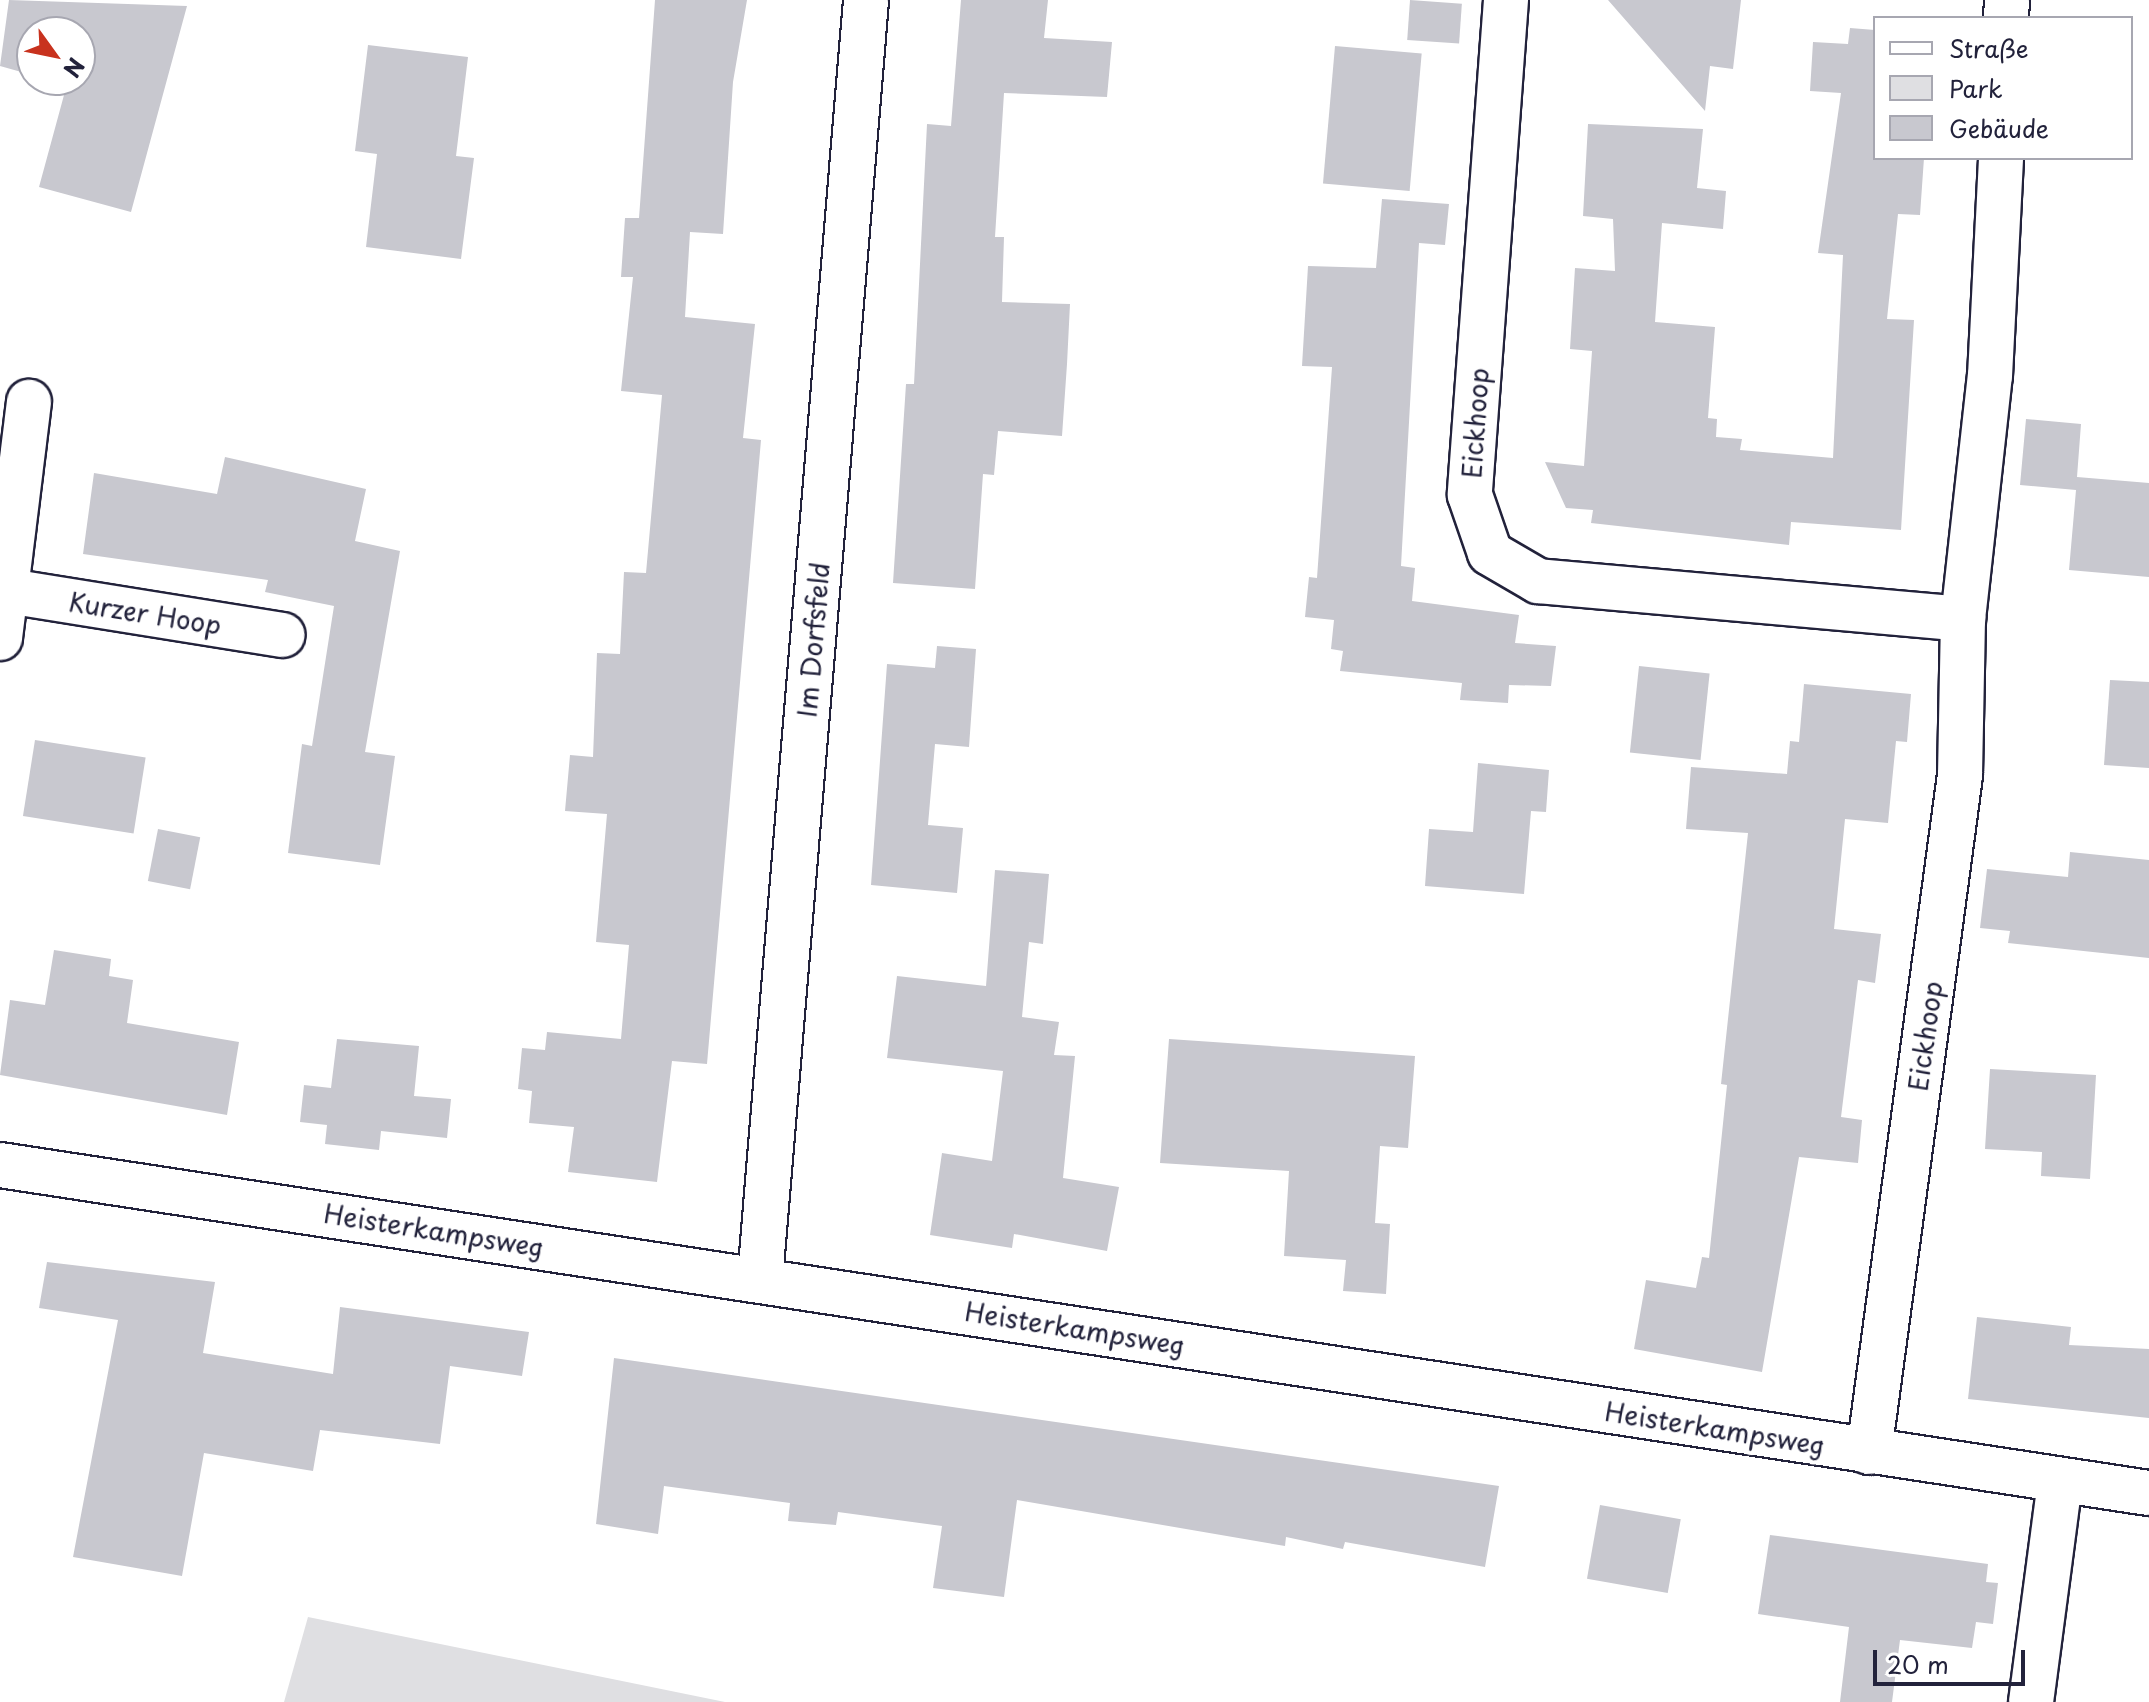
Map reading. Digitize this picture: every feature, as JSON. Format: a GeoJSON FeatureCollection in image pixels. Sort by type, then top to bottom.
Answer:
{"type":"FeatureCollection","features":[{"type":"Feature","properties":{"kind":"street","name":"Im Dorfsfeld"},"geometry":{"type":"LineString","coordinates":[[760,1279],[866,0]]}},
{"type":"Feature","properties":{"kind":"street","name":"Eickhoop"},"geometry":{"type":"LineString","coordinates":[[1506,0],[1470,495],[1490,553],[1538,581],[1963,619]]}},
{"type":"Feature","properties":{"kind":"street","name":"Eickhoop"},"geometry":{"type":"LineString","coordinates":[[1869,1452],[1960,775],[1963,619],[1990,376],[2001,160]]}},
{"type":"Feature","properties":{"kind":"street"},"geometry":{"type":"LineString","coordinates":[[0,638],[29,402]]}},
{"type":"Feature","properties":{"kind":"street","name":"Kurzer Hoop"},"geometry":{"type":"LineString","coordinates":[[8,591],[282,635]]}},
{"type":"Feature","properties":{"kind":"street","name":"Heisterkampsweg"},"geometry":{"type":"LineString","coordinates":[[0,1165],[2149,1493]]}},
{"type":"Feature","properties":{"kind":"street"},"geometry":{"type":"LineString","coordinates":[[2031,1702],[2060,1481]]}},
{"type":"Feature","properties":{"kind":"green space"},"geometry":{"type":"Polygon","coordinates":[[[308,1617],[725,1702],[284,1702],[308,1617]]]}},
{"type":"Feature","properties":{"kind":"building"},"geometry":{"type":"Polygon","coordinates":[[[9,0],[187,6],[131,212],[39,187],[64,96],[96,96],[96,16],[16,16],[16,70],[0,66],[9,0]]]}},
{"type":"Feature","properties":{"kind":"building"},"geometry":{"type":"Polygon","coordinates":[[[655,0],[747,0],[733,82],[723,234],[690,232],[685,317],[755,324],[743,438],[761,440],[707,1064],[672,1061],[657,1182],[568,1172],[574,1127],[529,1123],[532,1091],[518,1089],[522,1048],[545,1050],[547,1032],[621,1039],[629,945],[596,942],[607,814],[565,811],[570,755],[593,757],[597,653],[620,654],[624,572],[646,573],[662,395],[621,391],[633,277],[621,277],[625,218],[639,218],[655,0]]]}},
{"type":"Feature","properties":{"kind":"building"},"geometry":{"type":"Polygon","coordinates":[[[961,0],[1048,0],[1044,38],[1112,42],[1107,97],[1004,93],[995,237],[1004,237],[1002,302],[1070,304],[1067,364],[1062,436],[998,431],[994,475],[983,474],[975,589],[893,583],[906,384],[914,384],[927,124],[951,126],[961,0]]]}},
{"type":"Feature","properties":{"kind":"building"},"geometry":{"type":"Polygon","coordinates":[[[1410,0],[1462,4],[1459,44],[1407,40],[1410,0]]]}},
{"type":"Feature","properties":{"kind":"building"},"geometry":{"type":"Polygon","coordinates":[[[1608,0],[1741,0],[1733,69],[1710,66],[1705,111],[1608,0]]]}},
{"type":"Feature","properties":{"kind":"building"},"geometry":{"type":"Polygon","coordinates":[[[1850,28],[1873,30],[1873,160],[1924,160],[1920,215],[1898,214],[1887,319],[1914,320],[1901,530],[1791,522],[1789,545],[1591,523],[1593,510],[1566,508],[1545,462],[1584,466],[1592,351],[1570,349],[1575,268],[1615,271],[1613,219],[1583,216],[1588,124],[1703,129],[1697,188],[1726,191],[1723,229],[1662,223],[1655,322],[1715,327],[1708,418],[1717,419],[1716,437],[1742,439],[1740,450],[1833,458],[1843,255],[1818,253],[1841,93],[1810,91],[1813,42],[1848,44],[1850,28]]]}},
{"type":"Feature","properties":{"kind":"building"},"geometry":{"type":"Polygon","coordinates":[[[368,45],[468,57],[456,156],[474,158],[461,259],[366,247],[377,154],[355,151],[368,45]]]}},
{"type":"Feature","properties":{"kind":"building"},"geometry":{"type":"Polygon","coordinates":[[[1335,46],[1422,54],[1410,191],[1323,183],[1335,46]]]}},
{"type":"Feature","properties":{"kind":"building"},"geometry":{"type":"Polygon","coordinates":[[[1382,199],[1449,204],[1445,245],[1419,243],[1401,566],[1415,568],[1412,601],[1519,615],[1515,643],[1556,646],[1551,686],[1509,685],[1508,703],[1460,700],[1462,683],[1340,671],[1343,651],[1331,649],[1334,620],[1305,617],[1309,577],[1317,578],[1332,367],[1302,366],[1308,266],[1376,268],[1382,199]]]}},
{"type":"Feature","properties":{"kind":"building"},"geometry":{"type":"Polygon","coordinates":[[[2026,419],[2081,424],[2077,477],[2149,483],[2149,577],[2069,570],[2076,490],[2020,485],[2026,419]]]}},
{"type":"Feature","properties":{"kind":"building"},"geometry":{"type":"Polygon","coordinates":[[[225,457],[366,489],[355,541],[400,551],[365,752],[395,756],[380,865],[288,853],[302,744],[312,746],[334,606],[265,592],[268,580],[83,554],[94,473],[217,494],[225,457]]]}},
{"type":"Feature","properties":{"kind":"building"},"geometry":{"type":"Polygon","coordinates":[[[937,646],[976,649],[969,747],[935,744],[928,825],[963,828],[957,893],[871,885],[887,664],[935,668],[937,646]]]}},
{"type":"Feature","properties":{"kind":"building"},"geometry":{"type":"Polygon","coordinates":[[[1639,666],[1710,673],[1701,760],[1630,753],[1639,666]]]}},
{"type":"Feature","properties":{"kind":"building"},"geometry":{"type":"Polygon","coordinates":[[[2110,680],[2149,682],[2149,768],[2104,765],[2110,680]]]}},
{"type":"Feature","properties":{"kind":"building"},"geometry":{"type":"Polygon","coordinates":[[[1804,684],[1911,694],[1907,742],[1896,741],[1888,823],[1845,819],[1834,929],[1881,934],[1875,983],[1858,980],[1841,1117],[1862,1120],[1858,1163],[1799,1157],[1762,1372],[1634,1349],[1646,1280],[1696,1288],[1702,1257],[1709,1258],[1727,1085],[1721,1084],[1748,833],[1686,829],[1691,767],[1787,774],[1790,741],[1799,742],[1804,684]]]}},
{"type":"Feature","properties":{"kind":"building"},"geometry":{"type":"Polygon","coordinates":[[[35,740],[146,758],[134,834],[23,816],[35,740]]]}},
{"type":"Feature","properties":{"kind":"building"},"geometry":{"type":"Polygon","coordinates":[[[1478,763],[1549,770],[1546,812],[1531,811],[1524,894],[1425,886],[1429,829],[1473,832],[1478,763]]]}},
{"type":"Feature","properties":{"kind":"building"},"geometry":{"type":"Polygon","coordinates":[[[158,829],[200,837],[190,889],[148,881],[158,829]]]}},
{"type":"Feature","properties":{"kind":"building"},"geometry":{"type":"Polygon","coordinates":[[[2070,852],[2149,860],[2149,958],[2008,943],[2010,931],[1980,928],[1987,869],[2068,877],[2070,852]]]}},
{"type":"Feature","properties":{"kind":"building"},"geometry":{"type":"Polygon","coordinates":[[[995,870],[1049,874],[1043,944],[1029,942],[1022,1017],[1059,1022],[1054,1055],[1075,1056],[1063,1178],[1119,1187],[1107,1251],[1014,1234],[1012,1248],[930,1235],[942,1153],[992,1161],[1003,1071],[887,1058],[897,976],[986,986],[995,870]]]}},
{"type":"Feature","properties":{"kind":"building"},"geometry":{"type":"Polygon","coordinates":[[[54,950],[111,959],[109,976],[133,980],[127,1023],[239,1042],[227,1115],[0,1075],[10,1000],[45,1005],[54,950]]]}},
{"type":"Feature","properties":{"kind":"building"},"geometry":{"type":"Polygon","coordinates":[[[337,1039],[419,1046],[414,1096],[451,1099],[447,1138],[381,1131],[379,1150],[325,1144],[327,1125],[300,1122],[304,1085],[331,1088],[337,1039]]]}},
{"type":"Feature","properties":{"kind":"building"},"geometry":{"type":"Polygon","coordinates":[[[1169,1039],[1415,1056],[1408,1148],[1380,1146],[1375,1223],[1390,1224],[1386,1294],[1343,1291],[1346,1260],[1284,1256],[1289,1171],[1160,1163],[1169,1039]]]}},
{"type":"Feature","properties":{"kind":"building"},"geometry":{"type":"Polygon","coordinates":[[[1990,1069],[2096,1075],[2090,1179],[2041,1176],[2042,1152],[1985,1149],[1990,1069]]]}},
{"type":"Feature","properties":{"kind":"building"},"geometry":{"type":"Polygon","coordinates":[[[47,1262],[215,1282],[203,1353],[333,1374],[340,1307],[529,1332],[522,1376],[450,1366],[440,1444],[320,1430],[313,1471],[204,1453],[182,1576],[73,1557],[118,1320],[39,1308],[47,1262]]]}},
{"type":"Feature","properties":{"kind":"building"},"geometry":{"type":"Polygon","coordinates":[[[1977,1317],[2071,1327],[2069,1345],[2149,1349],[2149,1418],[1968,1399],[1977,1317]]]}},
{"type":"Feature","properties":{"kind":"building"},"geometry":{"type":"Polygon","coordinates":[[[614,1358],[1499,1486],[1485,1567],[1345,1542],[1343,1549],[1286,1537],[1285,1546],[1017,1500],[1004,1597],[933,1588],[942,1526],[838,1512],[836,1525],[788,1521],[790,1503],[664,1486],[658,1534],[596,1524],[614,1358]]]}},
{"type":"Feature","properties":{"kind":"building"},"geometry":{"type":"Polygon","coordinates":[[[1600,1505],[1681,1519],[1668,1593],[1587,1579],[1600,1505]]]}},
{"type":"Feature","properties":{"kind":"building"},"geometry":{"type":"Polygon","coordinates":[[[1770,1535],[1988,1564],[1986,1582],[1998,1583],[1993,1624],[1976,1622],[1972,1648],[1900,1640],[1892,1702],[1840,1702],[1849,1627],[1758,1614],[1770,1535]]]}}]}
